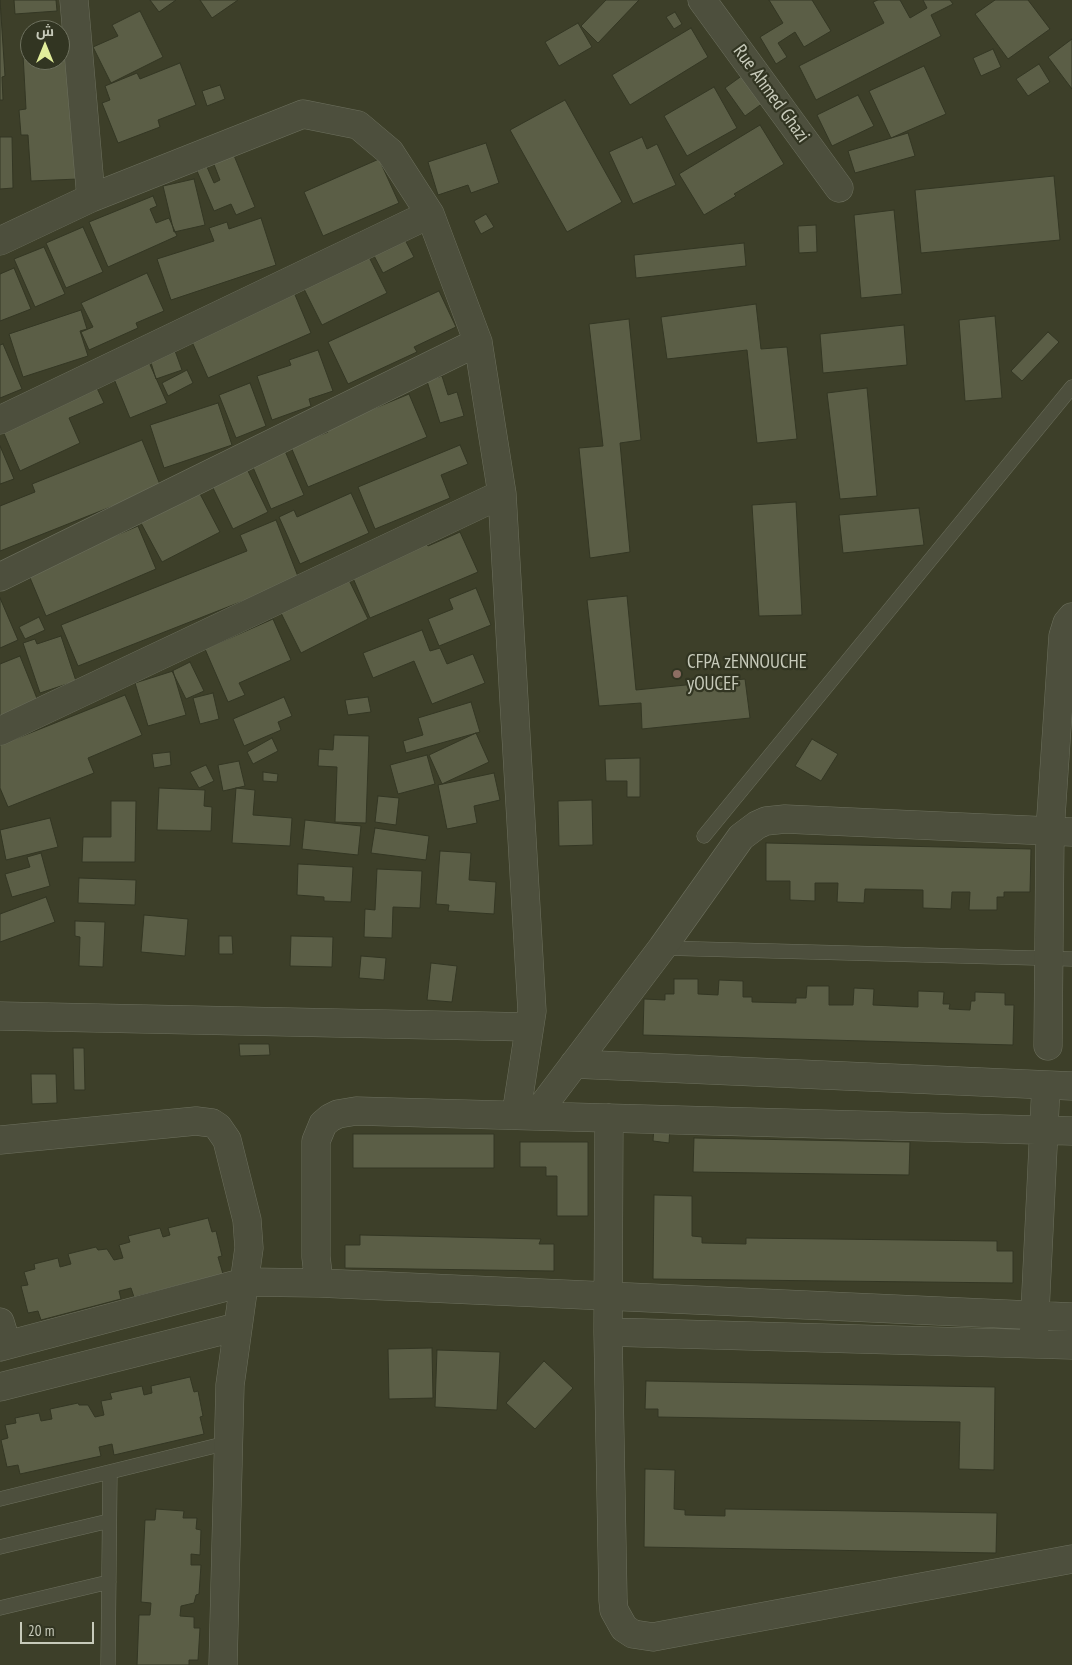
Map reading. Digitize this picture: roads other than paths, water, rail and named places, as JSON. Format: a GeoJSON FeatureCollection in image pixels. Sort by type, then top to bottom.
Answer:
{"type":"FeatureCollection","features":[{"type":"Feature","properties":{"kind":"street","name":"Rue Ahmed Ghazi"},"geometry":{"type":"LineString","coordinates":[[702,0],[839,188]]}},
{"type":"Feature","properties":{"kind":"street"},"geometry":{"type":"LineString","coordinates":[[80,4],[91,198]]}},
{"type":"Feature","properties":{"kind":"street"},"geometry":{"type":"LineString","coordinates":[[0,241],[91,198],[303,114],[358,125],[390,152],[430,214],[478,342],[502,494],[531,1001],[525,1116]]}},
{"type":"Feature","properties":{"kind":"street"},"geometry":{"type":"LineString","coordinates":[[0,420],[430,214]]}},
{"type":"Feature","properties":{"kind":"street"},"geometry":{"type":"LineString","coordinates":[[0,577],[478,342]]}},
{"type":"Feature","properties":{"kind":"street"},"geometry":{"type":"LineString","coordinates":[[0,731],[502,494]]}},
{"type":"Feature","properties":{"kind":"street"},"geometry":{"type":"LineString","coordinates":[[1048,1046],[1059,958],[1065,718],[1063,636],[1067,623],[1072,617]]}},
{"type":"Feature","properties":{"kind":"street"},"geometry":{"type":"LineString","coordinates":[[525,1116],[574,1064],[662,948],[741,837],[757,825],[766,821],[785,819],[1061,831]]}},
{"type":"Feature","properties":{"kind":"street"},"geometry":{"type":"LineString","coordinates":[[0,1016],[529,1027]]}},
{"type":"Feature","properties":{"kind":"street"},"geometry":{"type":"LineString","coordinates":[[574,1064],[1059,1086],[1042,1130],[1034,1344]]}},
{"type":"Feature","properties":{"kind":"street"},"geometry":{"type":"LineString","coordinates":[[319,1283],[316,1257],[316,1141],[323,1124],[338,1114],[356,1111],[1072,1131]]}},
{"type":"Feature","properties":{"kind":"street"},"geometry":{"type":"LineString","coordinates":[[609,1118],[608,1332],[613,1600],[618,1619],[632,1634],[653,1638],[1072,1559]]}},
{"type":"Feature","properties":{"kind":"street"},"geometry":{"type":"LineString","coordinates":[[0,1140],[196,1121],[212,1123],[218,1127],[227,1140],[247,1220],[249,1248],[230,1385],[227,1443],[223,1665]]}},
{"type":"Feature","properties":{"kind":"street"},"geometry":{"type":"LineString","coordinates":[[2,1338],[245,1282],[319,1283],[609,1295],[1072,1317]]}},
{"type":"Feature","properties":{"kind":"street"},"geometry":{"type":"LineString","coordinates":[[0,1386],[237,1326]]}},
{"type":"Feature","properties":{"kind":"street"},"geometry":{"type":"LineString","coordinates":[[608,1332],[1072,1345]]}},
{"type":"Feature","properties":{"kind":"lane"},"geometry":{"type":"LineString","coordinates":[[704,836],[1072,387]]}},
{"type":"Feature","properties":{"kind":"lane"},"geometry":{"type":"LineString","coordinates":[[662,948],[1059,958]]}},
{"type":"Feature","properties":{"kind":"lane"},"geometry":{"type":"LineString","coordinates":[[0,1499],[227,1443]]}},
{"type":"Feature","properties":{"kind":"lane"},"geometry":{"type":"LineString","coordinates":[[108,1665],[110,1472]]}},
{"type":"Feature","properties":{"kind":"lane"},"geometry":{"type":"LineString","coordinates":[[0,1547],[109,1521]]}},
{"type":"Feature","properties":{"kind":"lane"},"geometry":{"type":"LineString","coordinates":[[0,1608],[109,1582]]}},
{"type":"Feature","properties":{"kind":"place","name":"CFPA zENNOUCHE yOUCEF"},"geometry":{"type":"Point","coordinates":[677,674]}}]}
